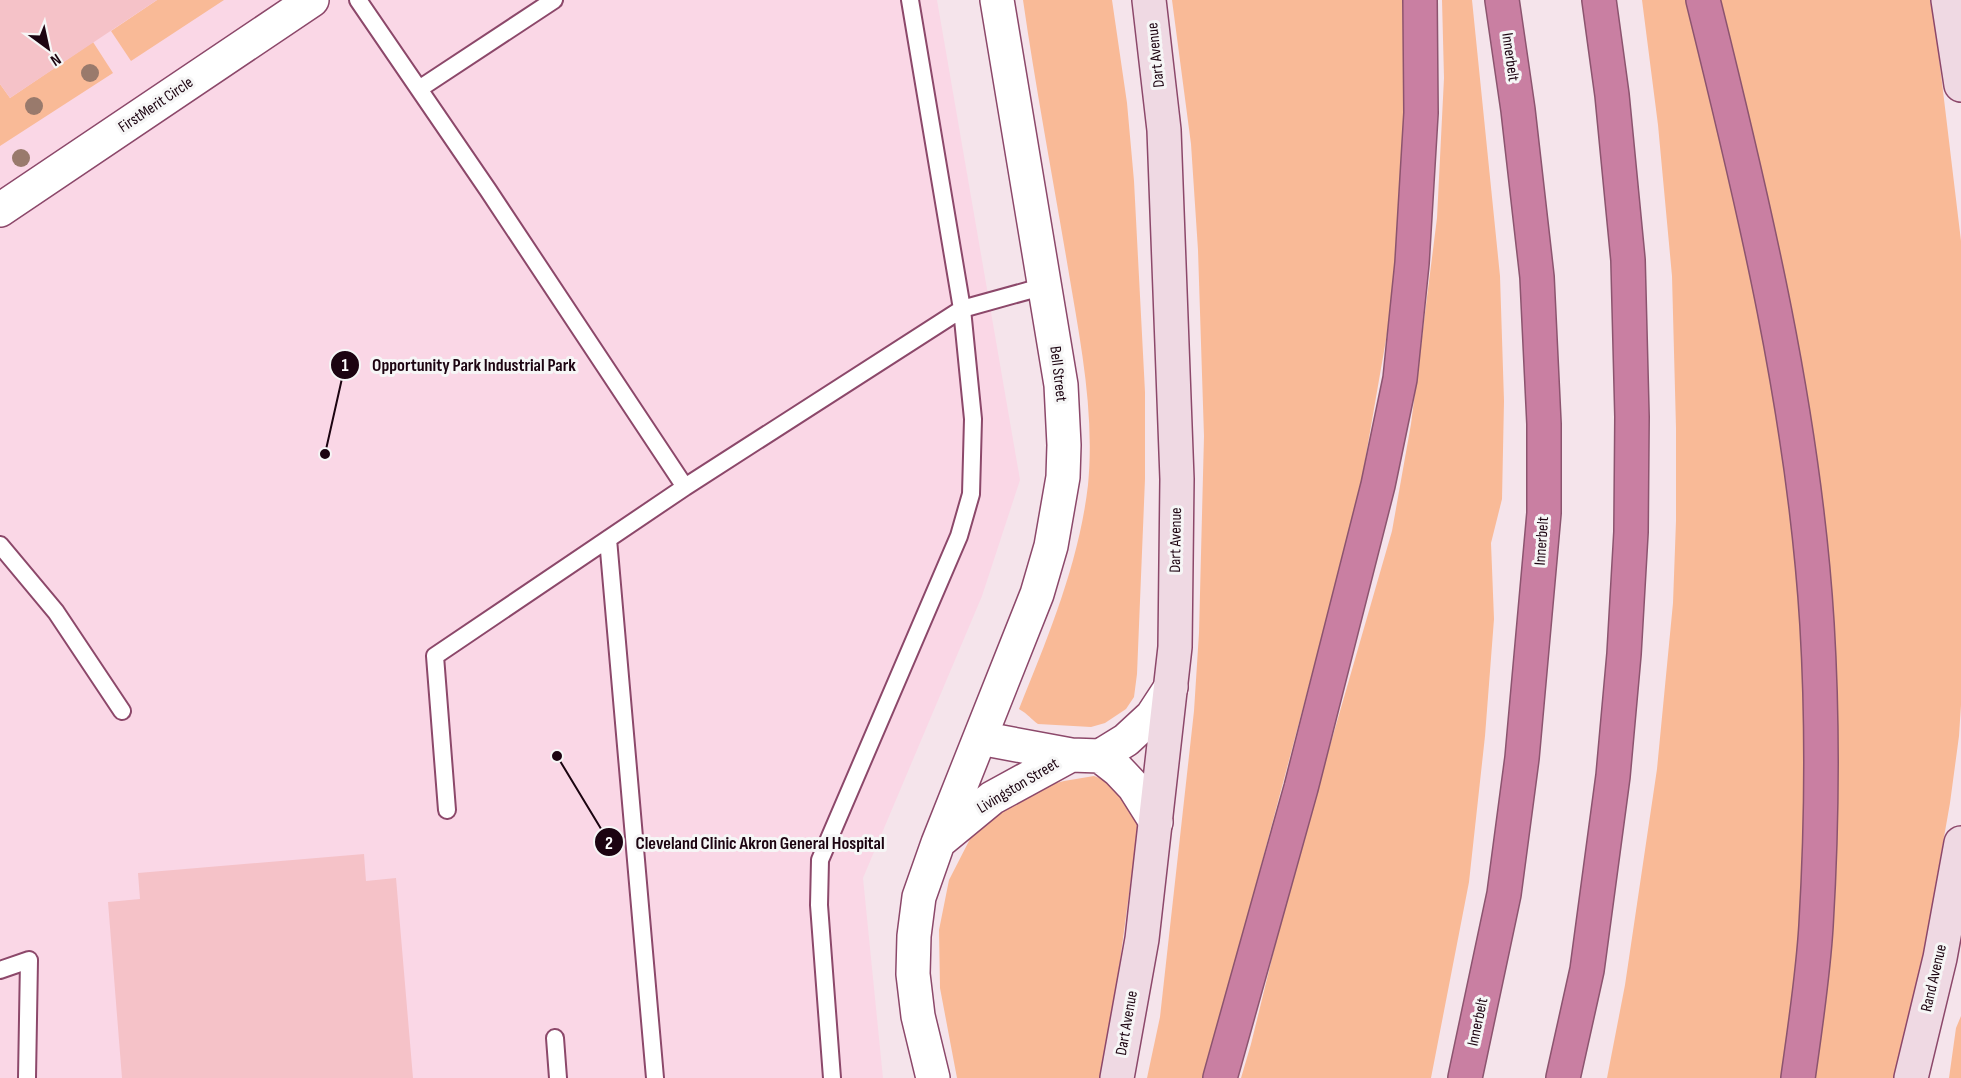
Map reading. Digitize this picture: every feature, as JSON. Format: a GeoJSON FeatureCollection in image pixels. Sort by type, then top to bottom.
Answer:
{"type":"FeatureCollection","features":[{"type":"Feature","properties":{"kind":"highway"},"geometry":{"type":"LineString","coordinates":[[1220,1078],[1301,788],[1378,485],[1400,380],[1412,263],[1421,113],[1420,0]]}},
{"type":"Feature","properties":{"kind":"highway","name":"Innerbelt"},"geometry":{"type":"LineString","coordinates":[[1465,1078],[1504,894],[1522,758],[1544,513],[1544,424],[1537,277],[1518,110],[1502,0]]}},
{"type":"Feature","properties":{"kind":"highway"},"geometry":{"type":"LineString","coordinates":[[1563,1078],[1587,970],[1613,776],[1624,654],[1631,532],[1632,417],[1628,260],[1612,95],[1599,0]]}},
{"type":"Feature","properties":{"kind":"highway"},"geometry":{"type":"LineString","coordinates":[[1703,0],[1779,327],[1806,507],[1817,622],[1821,803],[1816,928],[1798,1078]]}},
{"type":"Feature","properties":{"kind":"main road","name":"Dart Avenue"},"geometry":{"type":"LineString","coordinates":[[1117,1078],[1142,939],[1175,647],[1177,479],[1164,130],[1149,0]]}},
{"type":"Feature","properties":{"kind":"main road"},"geometry":{"type":"LineString","coordinates":[[1948,0],[1961,86]]}},
{"type":"Feature","properties":{"kind":"main road","name":"Rand Avenue"},"geometry":{"type":"LineString","coordinates":[[1911,1078],[1940,958],[1961,843]]}},
{"type":"Feature","properties":{"kind":"street","name":"FirstMerit Circle"},"geometry":{"type":"LineString","coordinates":[[0,210],[312,0]]}},
{"type":"Feature","properties":{"kind":"street","name":"Bell Street"},"geometry":{"type":"LineString","coordinates":[[980,738],[1037,594],[1051,546],[1063,477],[1064,445],[1061,385],[997,0]]}},
{"type":"Feature","properties":{"kind":"street","name":"Livingston Street"},"geometry":{"type":"LineString","coordinates":[[938,843],[992,798],[1086,755],[1126,740],[1152,716],[1171,687]]}},
{"type":"Feature","properties":{"kind":"street","name":"Livingston Street"},"geometry":{"type":"LineString","coordinates":[[933,1078],[918,1016],[914,965],[919,897],[980,738],[1086,755],[1118,770],[1134,787],[1156,822]]}},
{"type":"Feature","properties":{"kind":"lane"},"geometry":{"type":"LineString","coordinates":[[358,0],[685,487]]}},
{"type":"Feature","properties":{"kind":"lane"},"geometry":{"type":"LineString","coordinates":[[419,89],[554,0]]}},
{"type":"Feature","properties":{"kind":"lane"},"geometry":{"type":"LineString","coordinates":[[832,1078],[819,904],[820,860],[959,536],[971,494],[973,419],[962,309],[910,0]]}},
{"type":"Feature","properties":{"kind":"lane"},"geometry":{"type":"LineString","coordinates":[[447,810],[435,656],[685,487],[962,309],[1045,286]]}},
{"type":"Feature","properties":{"kind":"lane"},"geometry":{"type":"LineString","coordinates":[[608,539],[655,1078]]}},
{"type":"Feature","properties":{"kind":"lane"},"geometry":{"type":"LineString","coordinates":[[0,545],[56,612],[122,711]]}},
{"type":"Feature","properties":{"kind":"lane"},"geometry":{"type":"LineString","coordinates":[[0,970],[29,960],[27,1078]]}},
{"type":"Feature","properties":{"kind":"lane"},"geometry":{"type":"LineString","coordinates":[[555,1038],[558,1078]]}},
{"type":"Feature","properties":{"kind":"shaded area"},"geometry":{"type":"Polygon","coordinates":[[[0,0],[937,0],[1020,480],[982,596],[863,878],[883,1078],[0,1078],[0,0]]]}},
{"type":"Feature","properties":{"kind":"shaded area"},"geometry":{"type":"Polygon","coordinates":[[[157,0],[224,0],[131,61],[111,31],[157,0]]]}},
{"type":"Feature","properties":{"kind":"shaded area"},"geometry":{"type":"Polygon","coordinates":[[[1023,0],[1112,0],[1127,103],[1134,181],[1145,392],[1145,479],[1137,674],[1134,697],[1126,709],[1105,723],[1091,727],[1038,724],[1019,709],[1061,599],[1078,543],[1084,514],[1090,458],[1088,403],[1081,349],[1023,0]]]}},
{"type":"Feature","properties":{"kind":"shaded area"},"geometry":{"type":"Polygon","coordinates":[[[1172,0],[1403,0],[1408,116],[1396,282],[1358,501],[1222,1012],[1202,1078],[1147,1078],[1160,1017],[1194,711],[1199,633],[1204,436],[1198,250],[1191,144],[1172,0]]]}},
{"type":"Feature","properties":{"kind":"shaded area"},"geometry":{"type":"Polygon","coordinates":[[[1442,0],[1472,0],[1500,276],[1504,401],[1502,499],[1491,543],[1494,619],[1485,736],[1469,882],[1431,1078],[1241,1078],[1291,881],[1392,531],[1411,424],[1437,218],[1444,78],[1442,0]]]}},
{"type":"Feature","properties":{"kind":"shaded area"},"geometry":{"type":"Polygon","coordinates":[[[1642,0],[1687,0],[1765,323],[1798,548],[1808,692],[1807,884],[1786,1078],[1607,1078],[1625,985],[1657,769],[1673,603],[1676,521],[1672,276],[1658,125],[1642,0]]]}},
{"type":"Feature","properties":{"kind":"shaded area"},"geometry":{"type":"Polygon","coordinates":[[[1715,0],[1930,0],[1934,16],[1961,241],[1961,705],[1950,803],[1922,962],[1896,1078],[1811,1078],[1827,637],[1715,0]]]}},
{"type":"Feature","properties":{"kind":"shaded area"},"geometry":{"type":"Polygon","coordinates":[[[93,42],[113,73],[0,146],[0,84],[10,98],[93,42]]]}},
{"type":"Feature","properties":{"kind":"shaded area"},"geometry":{"type":"Polygon","coordinates":[[[1094,776],[1113,783],[1131,797],[1138,826],[1103,1078],[957,1078],[940,988],[939,930],[949,880],[970,839],[997,811],[1026,791],[1094,776]]]}},
{"type":"Feature","properties":{"kind":"shaded area"},"geometry":{"type":"Polygon","coordinates":[[[1961,1016],[1961,1078],[1949,1078],[1956,1028],[1961,1016]]]}},
{"type":"Feature","properties":{"kind":"building"},"geometry":{"type":"Polygon","coordinates":[[[0,0],[157,0],[10,98],[0,84],[0,0]]]}},
{"type":"Feature","properties":{"kind":"building"},"geometry":{"type":"Polygon","coordinates":[[[364,854],[366,881],[396,878],[413,1078],[122,1078],[108,902],[140,899],[138,873],[364,854]]]}},
{"type":"Feature","properties":{"kind":"place","name":"Opportunity Park Industrial Park"},"geometry":{"type":"Point","coordinates":[325,454]}},
{"type":"Feature","properties":{"kind":"place","name":"Cleveland Clinic Akron General Hospital"},"geometry":{"type":"Point","coordinates":[557,756]}}]}
